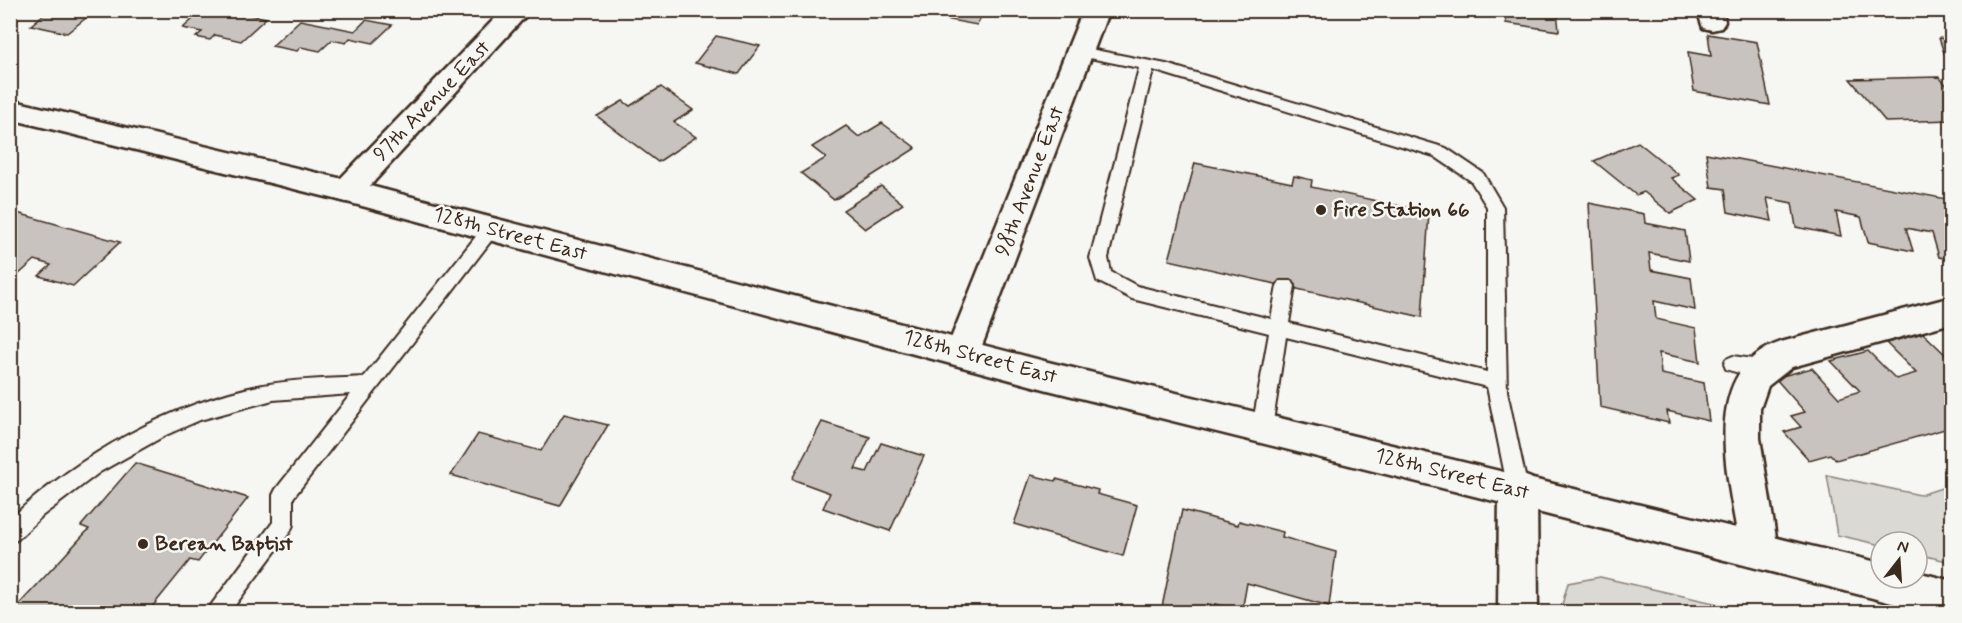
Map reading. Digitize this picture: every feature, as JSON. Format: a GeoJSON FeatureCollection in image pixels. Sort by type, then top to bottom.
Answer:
{"type":"FeatureCollection","features":[{"type":"Feature","properties":{"kind":"street","name":"97th Avenue East"},"geometry":{"type":"LineString","coordinates":[[346,191],[518,10]]}},
{"type":"Feature","properties":{"kind":"street","name":"98th Avenue East"},"geometry":{"type":"LineString","coordinates":[[963,351],[1096,10]]}},
{"type":"Feature","properties":{"kind":"street","name":"128th Street East"},"geometry":{"type":"LineString","coordinates":[[10,109],[346,191],[963,351],[1048,376],[1518,490],[1952,600]]}},
{"type":"Feature","properties":{"kind":"street"},"geometry":{"type":"LineString","coordinates":[[1759,550],[1743,438],[1742,409],[1754,377],[1749,365],[1952,310]]}},
{"type":"Feature","properties":{"kind":"street"},"geometry":{"type":"LineString","coordinates":[[1518,490],[1518,612]]}},
{"type":"Feature","properties":{"kind":"lane"},"geometry":{"type":"LineString","coordinates":[[1080,52],[1147,64],[1440,152],[1477,177],[1495,207],[1497,382],[1518,490]]}},
{"type":"Feature","properties":{"kind":"lane"},"geometry":{"type":"LineString","coordinates":[[1147,64],[1099,258],[1103,276],[1132,292],[1497,382]]}},
{"type":"Feature","properties":{"kind":"lane"},"geometry":{"type":"LineString","coordinates":[[217,612],[283,525],[283,495],[491,229]]}},
{"type":"Feature","properties":{"kind":"lane"},"geometry":{"type":"LineString","coordinates":[[1262,428],[1286,286]]}},
{"type":"Feature","properties":{"kind":"lane"},"geometry":{"type":"LineString","coordinates":[[10,533],[56,494],[96,465],[153,433],[215,407],[259,394],[369,385]]}},
{"type":"Feature","properties":{"kind":"shaded area"},"geometry":{"type":"Polygon","coordinates":[[[1827,475],[1920,495],[1951,485],[1951,562],[1929,557],[1929,530],[1869,530],[1869,542],[1837,535],[1827,475]]]}},
{"type":"Feature","properties":{"kind":"shaded area"},"geometry":{"type":"Polygon","coordinates":[[[1600,577],[1753,612],[1560,612],[1568,583],[1600,577]]]}},
{"type":"Feature","properties":{"kind":"building"},"geometry":{"type":"Polygon","coordinates":[[[49,10],[96,10],[67,33],[31,25],[49,10]]]}},
{"type":"Feature","properties":{"kind":"building"},"geometry":{"type":"Polygon","coordinates":[[[203,10],[228,10],[266,18],[241,41],[215,35],[210,40],[196,37],[202,32],[183,28],[203,10]]]}},
{"type":"Feature","properties":{"kind":"building"},"geometry":{"type":"Polygon","coordinates":[[[914,10],[984,10],[977,25],[912,13],[914,10]]]}},
{"type":"Feature","properties":{"kind":"building"},"geometry":{"type":"Polygon","coordinates":[[[1505,10],[1557,10],[1559,31],[1506,23],[1505,10]]]}},
{"type":"Feature","properties":{"kind":"building"},"geometry":{"type":"Polygon","coordinates":[[[300,20],[355,31],[366,20],[392,25],[373,43],[350,38],[346,43],[332,40],[320,51],[301,47],[297,51],[272,46],[300,20]]]}},
{"type":"Feature","properties":{"kind":"building"},"geometry":{"type":"Polygon","coordinates":[[[1708,34],[1757,42],[1770,105],[1694,91],[1688,52],[1711,56],[1708,34]]]}},
{"type":"Feature","properties":{"kind":"building"},"geometry":{"type":"Polygon","coordinates":[[[716,36],[760,46],[739,74],[695,63],[716,36]]]}},
{"type":"Feature","properties":{"kind":"building"},"geometry":{"type":"Polygon","coordinates":[[[1939,38],[1952,40],[1952,76],[1939,38]]]}},
{"type":"Feature","properties":{"kind":"building"},"geometry":{"type":"Polygon","coordinates":[[[1939,77],[1952,91],[1952,120],[1886,122],[1850,79],[1939,77]]]}},
{"type":"Feature","properties":{"kind":"building"},"geometry":{"type":"Polygon","coordinates":[[[661,87],[693,110],[674,122],[696,137],[658,162],[597,116],[623,101],[630,106],[661,87]]]}},
{"type":"Feature","properties":{"kind":"building"},"geometry":{"type":"Polygon","coordinates":[[[882,123],[916,148],[834,200],[801,173],[826,158],[812,147],[846,126],[859,137],[882,123]]]}},
{"type":"Feature","properties":{"kind":"building"},"geometry":{"type":"Polygon","coordinates":[[[1638,142],[1679,175],[1671,178],[1698,200],[1670,213],[1644,192],[1636,195],[1594,161],[1638,142]]]}},
{"type":"Feature","properties":{"kind":"building"},"geometry":{"type":"Polygon","coordinates":[[[1706,153],[1952,200],[1952,260],[1939,257],[1932,233],[1906,228],[1913,251],[1868,242],[1861,217],[1836,212],[1841,236],[1796,227],[1792,203],[1767,198],[1772,221],[1728,212],[1725,189],[1711,187],[1706,153]]]}},
{"type":"Feature","properties":{"kind":"building"},"geometry":{"type":"Polygon","coordinates":[[[1195,163],[1292,183],[1294,176],[1312,180],[1311,187],[1429,212],[1422,317],[1169,260],[1195,163]]]}},
{"type":"Feature","properties":{"kind":"building"},"geometry":{"type":"Polygon","coordinates":[[[881,186],[903,204],[865,229],[843,210],[881,186]]]}},
{"type":"Feature","properties":{"kind":"building"},"geometry":{"type":"Polygon","coordinates":[[[1589,203],[1644,214],[1645,223],[1685,231],[1689,261],[1649,253],[1651,270],[1691,278],[1695,310],[1654,301],[1656,319],[1696,328],[1700,362],[1659,353],[1661,374],[1704,383],[1709,421],[1667,411],[1669,423],[1600,407],[1589,203]]]}},
{"type":"Feature","properties":{"kind":"building"},"geometry":{"type":"Polygon","coordinates":[[[10,211],[120,242],[73,286],[39,276],[51,265],[35,260],[11,281],[10,211]]]}},
{"type":"Feature","properties":{"kind":"building"},"geometry":{"type":"Polygon","coordinates":[[[1923,333],[1952,361],[1952,427],[1836,460],[1830,454],[1809,460],[1784,432],[1801,427],[1791,416],[1805,412],[1775,378],[1812,368],[1839,398],[1860,391],[1831,361],[1868,351],[1896,379],[1916,373],[1886,343],[1923,333]]]}},
{"type":"Feature","properties":{"kind":"building"},"geometry":{"type":"Polygon","coordinates":[[[564,414],[608,425],[560,506],[451,475],[478,434],[541,451],[564,414]]]}},
{"type":"Feature","properties":{"kind":"building"},"geometry":{"type":"Polygon","coordinates":[[[822,422],[870,437],[855,469],[867,472],[881,443],[924,456],[890,531],[823,508],[830,493],[792,479],[822,422]]]}},
{"type":"Feature","properties":{"kind":"building","name":"Berean Baptist"},"geometry":{"type":"Polygon","coordinates":[[[135,463],[248,498],[198,562],[190,560],[148,612],[12,612],[89,529],[81,526],[135,463]]]}},
{"type":"Feature","properties":{"kind":"building"},"geometry":{"type":"Polygon","coordinates":[[[1031,475],[1098,490],[1097,494],[1137,505],[1123,556],[1014,524],[1031,475]]]}},
{"type":"Feature","properties":{"kind":"building"},"geometry":{"type":"Polygon","coordinates":[[[1182,510],[1238,525],[1239,521],[1283,532],[1282,537],[1336,552],[1329,606],[1247,583],[1242,611],[1215,604],[1214,612],[1182,612],[1162,607],[1182,510]]]}},
{"type":"Feature","properties":{"kind":"place","name":"Fire Station 66"},"geometry":{"type":"Point","coordinates":[1321,210]}},
{"type":"Feature","properties":{"kind":"place","name":"Berean Baptist"},"geometry":{"type":"Point","coordinates":[143,544]}}]}
